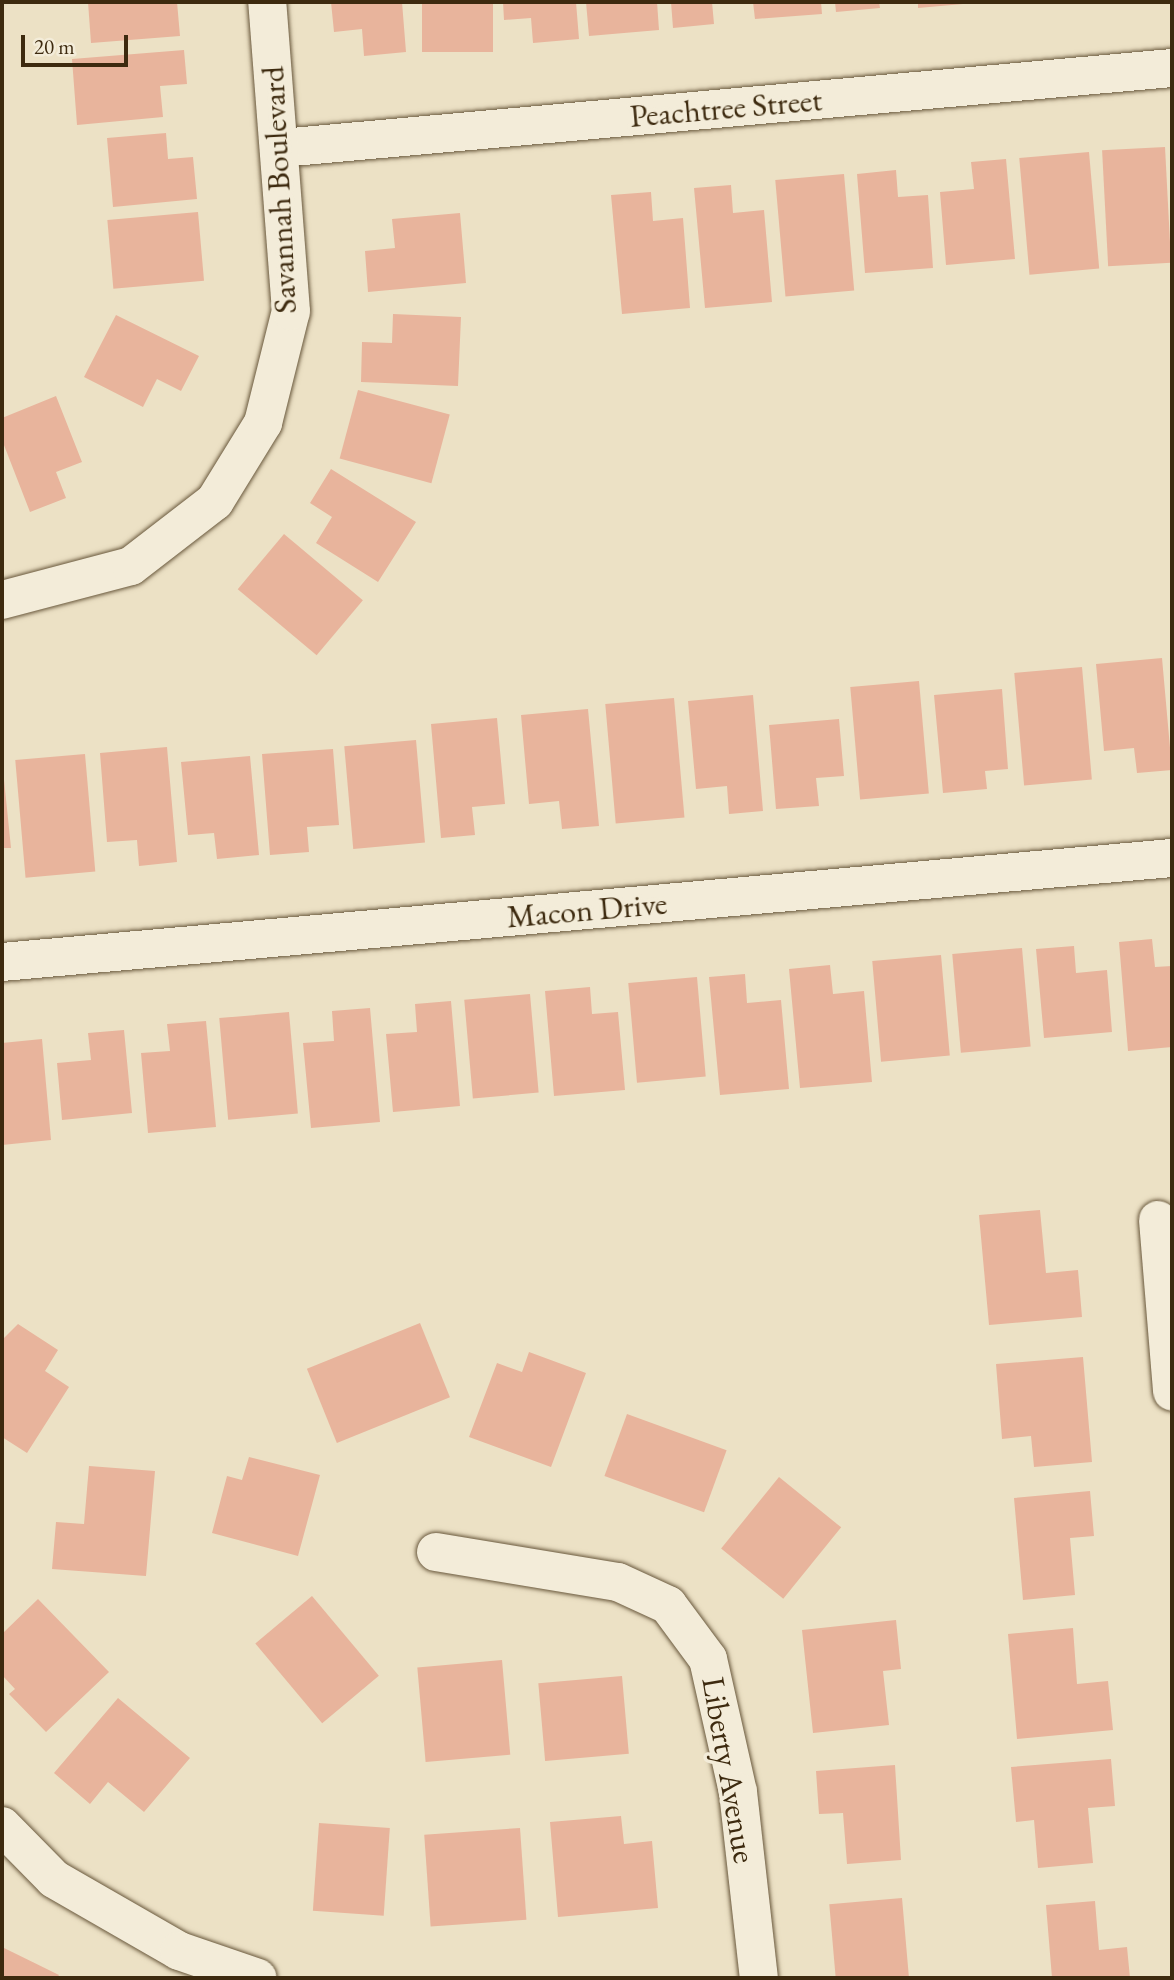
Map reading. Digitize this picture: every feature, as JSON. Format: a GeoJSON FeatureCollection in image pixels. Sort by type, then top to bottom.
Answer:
{"type":"FeatureCollection","features":[{"type":"Feature","properties":{"kind":"street","name":"Savannah Boulevard"},"geometry":{"type":"LineString","coordinates":[[2,600],[131,566],[215,502],[263,423],[291,311],[281,148],[267,2]]}},
{"type":"Feature","properties":{"kind":"street","name":"Peachtree Street"},"geometry":{"type":"LineString","coordinates":[[281,148],[1172,68]]}},
{"type":"Feature","properties":{"kind":"street","name":"Macon Drive"},"geometry":{"type":"LineString","coordinates":[[2,962],[1172,858]]}},
{"type":"Feature","properties":{"kind":"street"},"geometry":{"type":"LineString","coordinates":[[1158,1220],[1172,1391]]}},
{"type":"Feature","properties":{"kind":"street","name":"Liberty Avenue"},"geometry":{"type":"LineString","coordinates":[[436,1552],[618,1582],[668,1605],[708,1659],[738,1792],[759,1978]]}},
{"type":"Feature","properties":{"kind":"street"},"geometry":{"type":"LineString","coordinates":[[2,1826],[54,1879],[179,1951],[258,1978]]}},
{"type":"Feature","properties":{"kind":"building"},"geometry":{"type":"Polygon","coordinates":[[[88,2],[177,2],[180,36],[91,43],[88,2]]]}},
{"type":"Feature","properties":{"kind":"building"},"geometry":{"type":"Polygon","coordinates":[[[331,2],[402,2],[406,52],[364,56],[362,29],[334,32],[331,2]]]}},
{"type":"Feature","properties":{"kind":"building"},"geometry":{"type":"Polygon","coordinates":[[[422,2],[493,2],[493,52],[422,52],[422,2]]]}},
{"type":"Feature","properties":{"kind":"building"},"geometry":{"type":"Polygon","coordinates":[[[503,2],[576,2],[579,39],[533,43],[531,18],[504,20],[503,2]]]}},
{"type":"Feature","properties":{"kind":"building"},"geometry":{"type":"Polygon","coordinates":[[[586,2],[657,2],[659,30],[589,36],[586,2]]]}},
{"type":"Feature","properties":{"kind":"building"},"geometry":{"type":"Polygon","coordinates":[[[671,2],[712,2],[714,24],[673,28],[671,2]]]}},
{"type":"Feature","properties":{"kind":"building"},"geometry":{"type":"Polygon","coordinates":[[[753,2],[821,2],[822,14],[755,19],[753,2]]]}},
{"type":"Feature","properties":{"kind":"building"},"geometry":{"type":"Polygon","coordinates":[[[835,2],[879,2],[880,8],[836,12],[835,2]]]}},
{"type":"Feature","properties":{"kind":"building"},"geometry":{"type":"Polygon","coordinates":[[[918,2],[963,2],[963,4],[918,8],[918,2]]]}},
{"type":"Feature","properties":{"kind":"building"},"geometry":{"type":"Polygon","coordinates":[[[184,50],[187,84],[160,86],[163,117],[77,125],[72,59],[184,50]]]}},
{"type":"Feature","properties":{"kind":"building"},"geometry":{"type":"Polygon","coordinates":[[[166,133],[168,159],[193,157],[197,199],[113,207],[107,138],[166,133]]]}},
{"type":"Feature","properties":{"kind":"building"},"geometry":{"type":"Polygon","coordinates":[[[1165,147],[1171,263],[1108,266],[1102,150],[1165,147]]]}},
{"type":"Feature","properties":{"kind":"building"},"geometry":{"type":"Polygon","coordinates":[[[1089,152],[1099,269],[1029,275],[1019,158],[1089,152]]]}},
{"type":"Feature","properties":{"kind":"building"},"geometry":{"type":"Polygon","coordinates":[[[1006,159],[1015,259],[946,265],[940,192],[974,189],[971,162],[1006,159]]]}},
{"type":"Feature","properties":{"kind":"building"},"geometry":{"type":"Polygon","coordinates":[[[896,170],[898,197],[928,195],[933,268],[865,273],[857,174],[896,170]]]}},
{"type":"Feature","properties":{"kind":"building"},"geometry":{"type":"Polygon","coordinates":[[[844,174],[854,291],[785,297],[775,180],[844,174]]]}},
{"type":"Feature","properties":{"kind":"building"},"geometry":{"type":"Polygon","coordinates":[[[731,185],[733,213],[764,210],[772,302],[705,308],[694,188],[731,185]]]}},
{"type":"Feature","properties":{"kind":"building"},"geometry":{"type":"Polygon","coordinates":[[[651,192],[653,221],[683,218],[690,308],[622,314],[611,195],[651,192]]]}},
{"type":"Feature","properties":{"kind":"building"},"geometry":{"type":"Polygon","coordinates":[[[198,212],[204,281],[113,289],[107,220],[198,212]]]}},
{"type":"Feature","properties":{"kind":"building"},"geometry":{"type":"Polygon","coordinates":[[[460,213],[466,283],[368,292],[365,251],[395,248],[392,219],[460,213]]]}},
{"type":"Feature","properties":{"kind":"building"},"geometry":{"type":"Polygon","coordinates":[[[393,314],[461,317],[458,386],[361,382],[362,342],[392,343],[393,314]]]}},
{"type":"Feature","properties":{"kind":"building"},"geometry":{"type":"Polygon","coordinates":[[[116,315],[199,356],[181,391],[157,379],[143,407],[84,377],[116,315]]]}},
{"type":"Feature","properties":{"kind":"building"},"geometry":{"type":"Polygon","coordinates":[[[358,390],[450,415],[431,483],[340,459],[358,390]]]}},
{"type":"Feature","properties":{"kind":"building"},"geometry":{"type":"Polygon","coordinates":[[[56,396],[82,462],[56,472],[66,498],[30,512],[2,440],[2,418],[56,396]]]}},
{"type":"Feature","properties":{"kind":"building"},"geometry":{"type":"Polygon","coordinates":[[[331,469],[416,522],[378,582],[316,543],[332,517],[310,503],[331,469]]]}},
{"type":"Feature","properties":{"kind":"building"},"geometry":{"type":"Polygon","coordinates":[[[284,534],[363,600],[317,655],[238,589],[284,534]]]}},
{"type":"Feature","properties":{"kind":"building"},"geometry":{"type":"Polygon","coordinates":[[[1162,658],[1172,770],[1137,773],[1134,748],[1104,751],[1096,664],[1162,658]]]}},
{"type":"Feature","properties":{"kind":"building"},"geometry":{"type":"Polygon","coordinates":[[[1082,667],[1092,780],[1024,785],[1014,673],[1082,667]]]}},
{"type":"Feature","properties":{"kind":"building"},"geometry":{"type":"Polygon","coordinates":[[[919,681],[929,794],[860,800],[850,687],[919,681]]]}},
{"type":"Feature","properties":{"kind":"building"},"geometry":{"type":"Polygon","coordinates":[[[1002,689],[1008,769],[985,771],[987,789],[943,793],[934,695],[1002,689]]]}},
{"type":"Feature","properties":{"kind":"building"},"geometry":{"type":"Polygon","coordinates":[[[753,695],[763,811],[729,814],[727,786],[696,789],[688,701],[753,695]]]}},
{"type":"Feature","properties":{"kind":"building"},"geometry":{"type":"Polygon","coordinates":[[[674,698],[684,818],[616,824],[605,704],[674,698]]]}},
{"type":"Feature","properties":{"kind":"building"},"geometry":{"type":"Polygon","coordinates":[[[588,709],[599,826],[562,829],[559,801],[529,804],[521,715],[588,709]]]}},
{"type":"Feature","properties":{"kind":"building"},"geometry":{"type":"Polygon","coordinates":[[[497,718],[505,804],[472,807],[475,835],[441,838],[431,724],[497,718]]]}},
{"type":"Feature","properties":{"kind":"building"},"geometry":{"type":"Polygon","coordinates":[[[839,719],[844,776],[816,778],[819,806],[776,809],[769,725],[839,719]]]}},
{"type":"Feature","properties":{"kind":"building"},"geometry":{"type":"Polygon","coordinates":[[[416,740],[425,843],[353,849],[344,746],[416,740]]]}},
{"type":"Feature","properties":{"kind":"building"},"geometry":{"type":"Polygon","coordinates":[[[167,747],[177,862],[139,866],[137,840],[107,842],[100,753],[167,747]]]}},
{"type":"Feature","properties":{"kind":"building"},"geometry":{"type":"Polygon","coordinates":[[[333,749],[339,825],[307,827],[309,852],[270,855],[262,754],[333,749]]]}},
{"type":"Feature","properties":{"kind":"building"},"geometry":{"type":"Polygon","coordinates":[[[85,754],[95,872],[26,878],[15,760],[85,754]]]}},
{"type":"Feature","properties":{"kind":"building"},"geometry":{"type":"Polygon","coordinates":[[[250,756],[259,855],[217,859],[214,833],[188,835],[181,762],[250,756]]]}},
{"type":"Feature","properties":{"kind":"building"},"geometry":{"type":"Polygon","coordinates":[[[2,760],[11,848],[2,848],[2,760]]]}},
{"type":"Feature","properties":{"kind":"building"},"geometry":{"type":"Polygon","coordinates":[[[1152,939],[1155,967],[1172,966],[1172,1047],[1128,1051],[1119,942],[1152,939]]]}},
{"type":"Feature","properties":{"kind":"building"},"geometry":{"type":"Polygon","coordinates":[[[1074,946],[1076,973],[1107,970],[1112,1032],[1044,1038],[1036,949],[1074,946]]]}},
{"type":"Feature","properties":{"kind":"building"},"geometry":{"type":"Polygon","coordinates":[[[1022,948],[1031,1047],[961,1053],[952,954],[1022,948]]]}},
{"type":"Feature","properties":{"kind":"building"},"geometry":{"type":"Polygon","coordinates":[[[941,955],[950,1056],[881,1062],[872,961],[941,955]]]}},
{"type":"Feature","properties":{"kind":"building"},"geometry":{"type":"Polygon","coordinates":[[[830,965],[833,994],[864,991],[872,1082],[800,1088],[789,969],[830,965]]]}},
{"type":"Feature","properties":{"kind":"building"},"geometry":{"type":"Polygon","coordinates":[[[745,974],[747,1003],[781,1000],[789,1089],[720,1095],[709,977],[745,974]]]}},
{"type":"Feature","properties":{"kind":"building"},"geometry":{"type":"Polygon","coordinates":[[[697,977],[706,1077],[637,1083],[628,983],[697,977]]]}},
{"type":"Feature","properties":{"kind":"building"},"geometry":{"type":"Polygon","coordinates":[[[590,987],[592,1014],[618,1012],[625,1090],[554,1096],[545,991],[590,987]]]}},
{"type":"Feature","properties":{"kind":"building"},"geometry":{"type":"Polygon","coordinates":[[[530,994],[539,1093],[473,1098],[464,1000],[530,994]]]}},
{"type":"Feature","properties":{"kind":"building"},"geometry":{"type":"Polygon","coordinates":[[[451,1001],[460,1106],[393,1112],[386,1034],[417,1032],[415,1004],[451,1001]]]}},
{"type":"Feature","properties":{"kind":"building"},"geometry":{"type":"Polygon","coordinates":[[[370,1008],[380,1122],[311,1128],[303,1043],[334,1041],[332,1011],[370,1008]]]}},
{"type":"Feature","properties":{"kind":"building"},"geometry":{"type":"Polygon","coordinates":[[[289,1012],[298,1114],[228,1120],[219,1018],[289,1012]]]}},
{"type":"Feature","properties":{"kind":"building"},"geometry":{"type":"Polygon","coordinates":[[[206,1021],[216,1127],[148,1133],[141,1053],[170,1051],[167,1024],[206,1021]]]}},
{"type":"Feature","properties":{"kind":"building"},"geometry":{"type":"Polygon","coordinates":[[[124,1030],[132,1113],[62,1120],[57,1063],[91,1060],[88,1033],[124,1030]]]}},
{"type":"Feature","properties":{"kind":"building"},"geometry":{"type":"Polygon","coordinates":[[[42,1039],[51,1140],[2,1145],[2,1043],[42,1039]]]}},
{"type":"Feature","properties":{"kind":"building"},"geometry":{"type":"Polygon","coordinates":[[[1040,1210],[1046,1273],[1078,1270],[1082,1317],[989,1325],[979,1215],[1040,1210]]]}},
{"type":"Feature","properties":{"kind":"building"},"geometry":{"type":"Polygon","coordinates":[[[420,1323],[450,1397],[337,1443],[307,1369],[420,1323]]]}},
{"type":"Feature","properties":{"kind":"building"},"geometry":{"type":"Polygon","coordinates":[[[18,1324],[58,1350],[45,1371],[69,1387],[27,1453],[2,1437],[2,1340],[18,1324]]]}},
{"type":"Feature","properties":{"kind":"building"},"geometry":{"type":"Polygon","coordinates":[[[529,1352],[586,1373],[551,1467],[469,1437],[497,1363],[522,1372],[529,1352]]]}},
{"type":"Feature","properties":{"kind":"building"},"geometry":{"type":"Polygon","coordinates":[[[1083,1357],[1092,1462],[1034,1467],[1031,1436],[1002,1439],[996,1364],[1083,1357]]]}},
{"type":"Feature","properties":{"kind":"building"},"geometry":{"type":"Polygon","coordinates":[[[627,1414],[727,1450],[704,1512],[604,1476],[627,1414]]]}},
{"type":"Feature","properties":{"kind":"building"},"geometry":{"type":"Polygon","coordinates":[[[249,1457],[320,1475],[298,1556],[212,1533],[227,1476],[242,1480],[249,1457]]]}},
{"type":"Feature","properties":{"kind":"building"},"geometry":{"type":"Polygon","coordinates":[[[89,1466],[155,1471],[146,1576],[52,1569],[56,1522],[84,1524],[89,1466]]]}},
{"type":"Feature","properties":{"kind":"building"},"geometry":{"type":"Polygon","coordinates":[[[779,1477],[841,1527],[783,1599],[721,1548],[779,1477]]]}},
{"type":"Feature","properties":{"kind":"building"},"geometry":{"type":"Polygon","coordinates":[[[1090,1491],[1094,1536],[1070,1538],[1075,1595],[1023,1600],[1014,1498],[1090,1491]]]}},
{"type":"Feature","properties":{"kind":"building"},"geometry":{"type":"Polygon","coordinates":[[[312,1596],[379,1676],[322,1723],[255,1644],[312,1596]]]}},
{"type":"Feature","properties":{"kind":"building"},"geometry":{"type":"Polygon","coordinates":[[[38,1599],[109,1672],[46,1732],[9,1694],[15,1689],[2,1675],[2,1634],[38,1599]]]}},
{"type":"Feature","properties":{"kind":"building"},"geometry":{"type":"Polygon","coordinates":[[[896,1620],[901,1669],[883,1671],[889,1725],[813,1733],[802,1630],[896,1620]]]}},
{"type":"Feature","properties":{"kind":"building"},"geometry":{"type":"Polygon","coordinates":[[[1073,1628],[1077,1684],[1108,1681],[1113,1730],[1017,1739],[1008,1634],[1073,1628]]]}},
{"type":"Feature","properties":{"kind":"building"},"geometry":{"type":"Polygon","coordinates":[[[502,1660],[510,1755],[426,1762],[417,1667],[502,1660]]]}},
{"type":"Feature","properties":{"kind":"building"},"geometry":{"type":"Polygon","coordinates":[[[622,1676],[629,1754],[545,1761],[538,1683],[622,1676]]]}},
{"type":"Feature","properties":{"kind":"building"},"geometry":{"type":"Polygon","coordinates":[[[118,1698],[190,1758],[144,1812],[108,1782],[90,1804],[54,1773],[118,1698]]]}},
{"type":"Feature","properties":{"kind":"building"},"geometry":{"type":"Polygon","coordinates":[[[1111,1759],[1115,1806],[1088,1808],[1093,1863],[1038,1868],[1034,1820],[1016,1822],[1011,1767],[1111,1759]]]}},
{"type":"Feature","properties":{"kind":"building"},"geometry":{"type":"Polygon","coordinates":[[[895,1765],[901,1860],[847,1864],[843,1813],[819,1814],[816,1771],[895,1765]]]}},
{"type":"Feature","properties":{"kind":"building"},"geometry":{"type":"Polygon","coordinates":[[[621,1816],[624,1844],[652,1841],[658,1908],[558,1917],[550,1822],[621,1816]]]}},
{"type":"Feature","properties":{"kind":"building"},"geometry":{"type":"Polygon","coordinates":[[[319,1823],[390,1828],[384,1916],[313,1911],[319,1823]]]}},
{"type":"Feature","properties":{"kind":"building"},"geometry":{"type":"Polygon","coordinates":[[[520,1828],[526,1920],[431,1926],[424,1835],[520,1828]]]}},
{"type":"Feature","properties":{"kind":"building"},"geometry":{"type":"Polygon","coordinates":[[[902,1898],[909,1978],[836,1978],[829,1904],[902,1898]]]}},
{"type":"Feature","properties":{"kind":"building"},"geometry":{"type":"Polygon","coordinates":[[[1095,1901],[1099,1950],[1127,1947],[1130,1978],[1052,1978],[1046,1905],[1095,1901]]]}},
{"type":"Feature","properties":{"kind":"building"},"geometry":{"type":"Polygon","coordinates":[[[2,1947],[59,1975],[57,1978],[2,1978],[2,1947]]]}}]}
